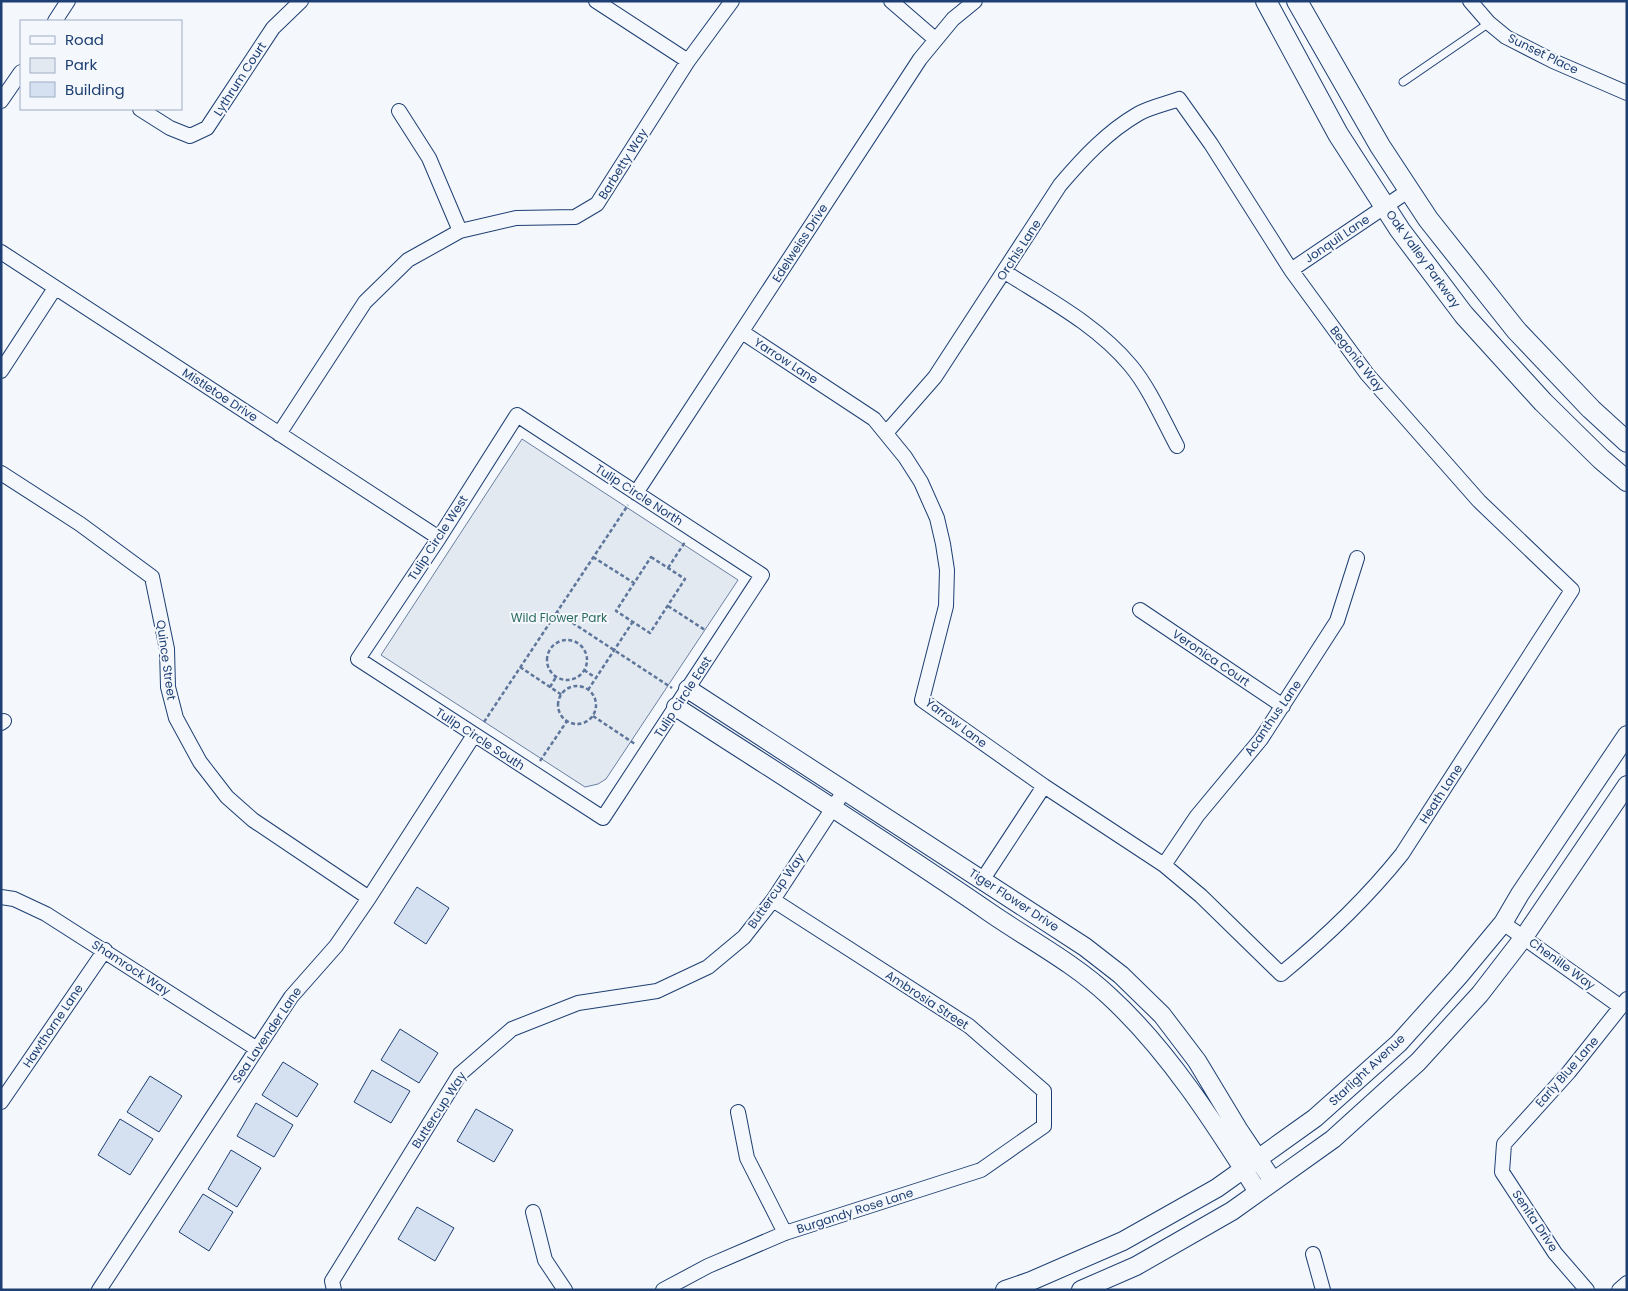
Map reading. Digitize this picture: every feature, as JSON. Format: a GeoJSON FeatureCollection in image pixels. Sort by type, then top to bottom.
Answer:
{"type":"FeatureCollection","features":[{"type":"Feature","properties":{"kind":"main road","name":"Oak Valley Parkway"},"geometry":{"type":"LineString","coordinates":[[1266,1],[1338,134],[1400,230],[1464,316],[1543,402],[1627,481]]}},
{"type":"Feature","properties":{"kind":"main road"},"geometry":{"type":"LineString","coordinates":[[1297,1],[1380,146],[1408,191],[1434,227],[1516,330],[1591,409],[1627,442]]}},
{"type":"Feature","properties":{"kind":"street"},"geometry":{"type":"LineString","coordinates":[[56,20],[68,1]]}},
{"type":"Feature","properties":{"kind":"street","name":"Lythrum Court"},"geometry":{"type":"LineString","coordinates":[[142,110],[170,128],[190,136],[207,128],[273,28],[301,1]]}},
{"type":"Feature","properties":{"kind":"street"},"geometry":{"type":"LineString","coordinates":[[596,1],[688,61]]}},
{"type":"Feature","properties":{"kind":"street","name":"Barbetty Way"},"geometry":{"type":"LineString","coordinates":[[279,434],[366,302],[408,260],[460,231],[516,218],[575,218],[597,204],[688,61],[732,1]]}},
{"type":"Feature","properties":{"kind":"street"},"geometry":{"type":"LineString","coordinates":[[891,1],[936,39]]}},
{"type":"Feature","properties":{"kind":"street","name":"Edelweiss Drive"},"geometry":{"type":"LineString","coordinates":[[636,493],[920,59],[953,19],[975,1]]}},
{"type":"Feature","properties":{"kind":"street","name":"Sunset Place"},"geometry":{"type":"LineString","coordinates":[[1470,1],[1489,23],[1506,37],[1627,93]]}},
{"type":"Feature","properties":{"kind":"street"},"geometry":{"type":"LineString","coordinates":[[1,101],[20,73]]}},
{"type":"Feature","properties":{"kind":"street","name":"Begonia Way"},"geometry":{"type":"LineString","coordinates":[[1179,99],[1211,144],[1291,270],[1367,374],[1479,501],[1572,590]]}},
{"type":"Feature","properties":{"kind":"street","name":"Orchis Lane"},"geometry":{"type":"LineString","coordinates":[[886,434],[935,377],[1060,185],[1083,158],[1119,126],[1140,113],[1179,99]]}},
{"type":"Feature","properties":{"kind":"street"},"geometry":{"type":"LineString","coordinates":[[399,111],[429,158],[460,231]]}},
{"type":"Feature","properties":{"kind":"street","name":"Jonquil Lane"},"geometry":{"type":"LineString","coordinates":[[1291,270],[1408,191]]}},
{"type":"Feature","properties":{"kind":"street","name":"Mistletoe Drive"},"geometry":{"type":"LineString","coordinates":[[1,252],[439,538]]}},
{"type":"Feature","properties":{"kind":"street"},"geometry":{"type":"LineString","coordinates":[[1005,272],[1078,318],[1116,350],[1132,367],[1177,446]]}},
{"type":"Feature","properties":{"kind":"street"},"geometry":{"type":"LineString","coordinates":[[1,371],[55,288]]}},
{"type":"Feature","properties":{"kind":"street","name":"Yarrow Lane"},"geometry":{"type":"LineString","coordinates":[[742,332],[859,408],[874,420],[906,457],[921,482],[937,518],[946,561],[946,606],[922,700],[1044,786],[1164,865],[1215,909],[1281,974]]}},
{"type":"Feature","properties":{"kind":"street","name":"Tulip Circle North"},"geometry":{"type":"LineString","coordinates":[[517,416],[762,574]]}},
{"type":"Feature","properties":{"kind":"street","name":"Tulip Circle West"},"geometry":{"type":"LineString","coordinates":[[358,659],[439,538],[517,416]]}},
{"type":"Feature","properties":{"kind":"street","name":"Quince Street"},"geometry":{"type":"LineString","coordinates":[[1,473],[80,524],[152,577],[167,649],[168,688],[176,718],[200,762],[227,797],[253,820],[369,898]]}},
{"type":"Feature","properties":{"kind":"street","name":"Acanthus Lane"},"geometry":{"type":"LineString","coordinates":[[1164,865],[1198,816],[1261,739],[1337,621],[1357,558]]}},
{"type":"Feature","properties":{"kind":"street","name":"Tulip Circle East"},"geometry":{"type":"LineString","coordinates":[[603,818],[762,574]]}},
{"type":"Feature","properties":{"kind":"street","name":"Heath Lane"},"geometry":{"type":"LineString","coordinates":[[1281,974],[1324,939],[1382,879],[1402,854],[1572,590]]}},
{"type":"Feature","properties":{"kind":"street","name":"Veronica Court"},"geometry":{"type":"LineString","coordinates":[[1140,610],[1283,706]]}},
{"type":"Feature","properties":{"kind":"street","name":"Tulip Circle South"},"geometry":{"type":"LineString","coordinates":[[358,659],[603,818]]}},
{"type":"Feature","properties":{"kind":"street","name":"Tiger Flower Drive"},"geometry":{"type":"LineString","coordinates":[[683,697],[844,791],[984,879],[1085,947],[1121,975],[1162,1015],[1197,1061],[1238,1129],[1273,1181]]}},
{"type":"Feature","properties":{"kind":"street","name":"Tiger Flower Drive"},"geometry":{"type":"LineString","coordinates":[[683,697],[832,809],[1079,972],[1109,995],[1142,1030],[1173,1068],[1220,1133],[1258,1192]]}},
{"type":"Feature","properties":{"kind":"street","name":"Sea Lavender Lane"},"geometry":{"type":"LineString","coordinates":[[100,1290],[291,997],[336,946],[474,735]]}},
{"type":"Feature","properties":{"kind":"street","name":"Starlight Avenue"},"geometry":{"type":"LineString","coordinates":[[1005,1290],[1031,1281],[1123,1241],[1217,1188],[1315,1118],[1399,1043],[1503,923],[1627,735]]}},
{"type":"Feature","properties":{"kind":"street"},"geometry":{"type":"LineString","coordinates":[[1081,1290],[1136,1266],[1232,1211],[1333,1139],[1418,1062],[1480,994],[1524,937],[1627,785]]}},
{"type":"Feature","properties":{"kind":"street"},"geometry":{"type":"LineString","coordinates":[[984,879],[1044,786]]}},
{"type":"Feature","properties":{"kind":"street","name":"Buttercup Way"},"geometry":{"type":"LineString","coordinates":[[334,1290],[332,1281],[460,1074],[512,1029],[578,1004],[657,991],[708,967],[744,937],[773,900],[844,791]]}},
{"type":"Feature","properties":{"kind":"street","name":"Shamrock Way"},"geometry":{"type":"LineString","coordinates":[[1,897],[14,899],[46,914],[257,1049]]}},
{"type":"Feature","properties":{"kind":"street","name":"Ambrosia Street"},"geometry":{"type":"LineString","coordinates":[[773,900],[969,1026],[1044,1091],[1044,1126]]}},
{"type":"Feature","properties":{"kind":"street","name":"Chenille Way"},"geometry":{"type":"LineString","coordinates":[[1503,923],[1624,1003]]}},
{"type":"Feature","properties":{"kind":"street","name":"Hawthorne Lane"},"geometry":{"type":"LineString","coordinates":[[1,1102],[105,950]]}},
{"type":"Feature","properties":{"kind":"street","name":"Early Blue Lane"},"geometry":{"type":"LineString","coordinates":[[1504,1144],[1570,1072],[1624,1003]]}},
{"type":"Feature","properties":{"kind":"street"},"geometry":{"type":"LineString","coordinates":[[738,1112],[747,1158],[785,1233]]}},
{"type":"Feature","properties":{"kind":"street","name":"Burgandy Rose Lane"},"geometry":{"type":"LineString","coordinates":[[663,1290],[708,1266],[785,1233],[981,1170],[1044,1126]]}},
{"type":"Feature","properties":{"kind":"street","name":"Senita Drive"},"geometry":{"type":"LineString","coordinates":[[1504,1144],[1502,1172],[1555,1253],[1587,1290]]}},
{"type":"Feature","properties":{"kind":"street"},"geometry":{"type":"LineString","coordinates":[[533,1212],[545,1260],[565,1290]]}},
{"type":"Feature","properties":{"kind":"street"},"geometry":{"type":"LineString","coordinates":[[1314,1254],[1323,1290]]}},
{"type":"Feature","properties":{"kind":"street"},"geometry":{"type":"LineString","coordinates":[[1620,1290],[1627,1283]]}},
{"type":"Feature","properties":{"kind":"lane"},"geometry":{"type":"LineString","coordinates":[[1404,82],[1489,23]]}},
{"type":"Feature","properties":{"kind":"path"},"geometry":{"type":"LineString","coordinates":[[484,722],[636,493]]}},
{"type":"Feature","properties":{"kind":"path"},"geometry":{"type":"LineString","coordinates":[[668,568],[693,530]]}},
{"type":"Feature","properties":{"kind":"path"},"geometry":{"type":"LineString","coordinates":[[593,557],[634,583]]}},
{"type":"Feature","properties":{"kind":"path"},"geometry":{"type":"LineString","coordinates":[[651,557],[685,579],[650,634],[616,611],[634,583],[651,557]]}},
{"type":"Feature","properties":{"kind":"path"},"geometry":{"type":"LineString","coordinates":[[668,606],[705,630]]}},
{"type":"Feature","properties":{"kind":"path"},"geometry":{"type":"LineString","coordinates":[[556,612],[683,697]]}},
{"type":"Feature","properties":{"kind":"path"},"geometry":{"type":"LineString","coordinates":[[588,690],[633,622]]}},
{"type":"Feature","properties":{"kind":"path"},"geometry":{"type":"LineString","coordinates":[[560,641],[573,641],[584,649],[586,662],[584,670],[576,678],[570,680],[556,677],[549,668],[548,655],[550,649],[560,641]]}},
{"type":"Feature","properties":{"kind":"path"},"geometry":{"type":"LineString","coordinates":[[520,667],[562,694]]}},
{"type":"Feature","properties":{"kind":"path"},"geometry":{"type":"LineString","coordinates":[[584,670],[596,678]]}},
{"type":"Feature","properties":{"kind":"path"},"geometry":{"type":"LineString","coordinates":[[550,687],[556,677]]}},
{"type":"Feature","properties":{"kind":"path"},"geometry":{"type":"LineString","coordinates":[[573,687],[588,690],[594,697],[596,704],[593,716],[583,723],[576,724],[567,721],[558,710],[562,694],[573,687]]}},
{"type":"Feature","properties":{"kind":"path"},"geometry":{"type":"LineString","coordinates":[[593,716],[646,751]]}},
{"type":"Feature","properties":{"kind":"path"},"geometry":{"type":"LineString","coordinates":[[532,773],[567,721]]}},
{"type":"Feature","properties":{"kind":"green space","name":"Wild Flower Park"},"geometry":{"type":"Polygon","coordinates":[[[522,439],[738,580],[606,779],[598,784],[585,787],[381,655],[522,439]]]}},
{"type":"Feature","properties":{"kind":"building"},"geometry":{"type":"Polygon","coordinates":[[[417,887],[449,908],[426,944],[394,923],[417,887]]]}},
{"type":"Feature","properties":{"kind":"building"},"geometry":{"type":"Polygon","coordinates":[[[400,1029],[438,1053],[419,1083],[381,1060],[400,1029]]]}},
{"type":"Feature","properties":{"kind":"building"},"geometry":{"type":"Polygon","coordinates":[[[283,1062],[318,1084],[297,1117],[262,1095],[283,1062]]]}},
{"type":"Feature","properties":{"kind":"building"},"geometry":{"type":"Polygon","coordinates":[[[372,1070],[410,1091],[391,1123],[354,1102],[372,1070]]]}},
{"type":"Feature","properties":{"kind":"building"},"geometry":{"type":"Polygon","coordinates":[[[150,1076],[182,1096],[159,1132],[127,1112],[150,1076]]]}},
{"type":"Feature","properties":{"kind":"building"},"geometry":{"type":"Polygon","coordinates":[[[256,1103],[293,1125],[274,1157],[237,1136],[256,1103]]]}},
{"type":"Feature","properties":{"kind":"building"},"geometry":{"type":"Polygon","coordinates":[[[476,1109],[513,1130],[494,1162],[457,1141],[476,1109]]]}},
{"type":"Feature","properties":{"kind":"building"},"geometry":{"type":"Polygon","coordinates":[[[120,1119],[153,1139],[130,1175],[98,1155],[120,1119]]]}},
{"type":"Feature","properties":{"kind":"building"},"geometry":{"type":"Polygon","coordinates":[[[231,1150],[261,1168],[237,1207],[208,1189],[231,1150]]]}},
{"type":"Feature","properties":{"kind":"building"},"geometry":{"type":"Polygon","coordinates":[[[203,1194],[233,1212],[209,1251],[179,1232],[203,1194]]]}},
{"type":"Feature","properties":{"kind":"building"},"geometry":{"type":"Polygon","coordinates":[[[417,1207],[454,1228],[435,1261],[398,1239],[417,1207]]]}}]}
